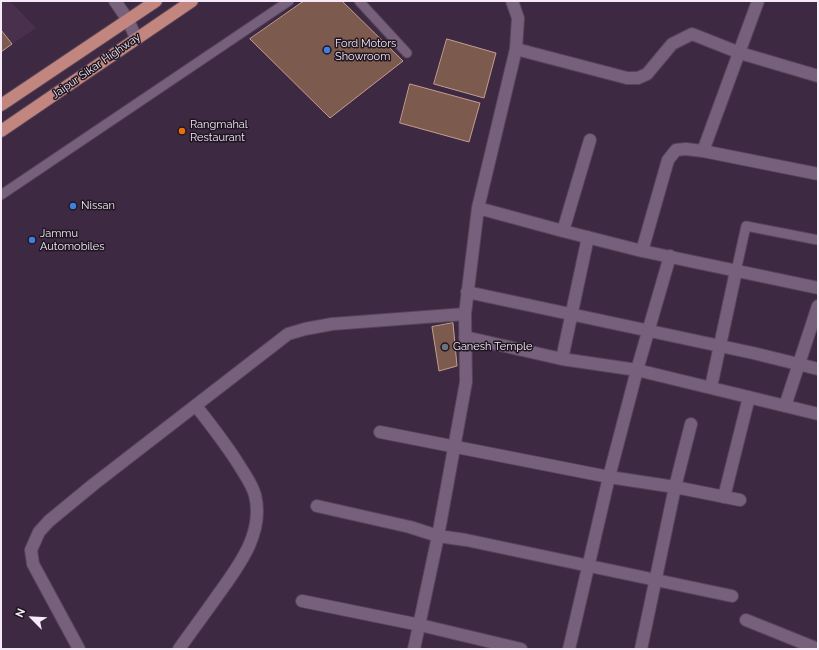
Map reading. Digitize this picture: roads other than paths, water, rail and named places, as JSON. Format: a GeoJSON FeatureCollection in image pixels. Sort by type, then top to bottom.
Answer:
{"type":"FeatureCollection","features":[{"type":"Feature","properties":{"kind":"main road","name":"Jaipur Sikar Highway"},"geometry":{"type":"LineString","coordinates":[[1,105],[156,1]]}},
{"type":"Feature","properties":{"kind":"main road","name":"Jaipur Sikar Highway"},"geometry":{"type":"LineString","coordinates":[[1,131],[192,1]]}},
{"type":"Feature","properties":{"kind":"street"},"geometry":{"type":"LineString","coordinates":[[115,1],[128,20],[136,38]]}},
{"type":"Feature","properties":{"kind":"street"},"geometry":{"type":"LineString","coordinates":[[414,649],[438,536],[466,382],[465,314],[467,292],[478,208],[516,49],[518,18],[512,1]]}},
{"type":"Feature","properties":{"kind":"street"},"geometry":{"type":"LineString","coordinates":[[703,151],[758,1]]}},
{"type":"Feature","properties":{"kind":"street"},"geometry":{"type":"LineString","coordinates":[[516,49],[627,78],[638,78],[647,74],[672,44],[692,34],[740,53],[818,76]]}},
{"type":"Feature","properties":{"kind":"street"},"geometry":{"type":"LineString","coordinates":[[563,231],[590,140]]}},
{"type":"Feature","properties":{"kind":"street"},"geometry":{"type":"LineString","coordinates":[[642,250],[668,160],[676,150],[686,149],[703,151],[818,174]]}},
{"type":"Feature","properties":{"kind":"street"},"geometry":{"type":"LineString","coordinates":[[478,208],[642,250],[818,288]]}},
{"type":"Feature","properties":{"kind":"street"},"geometry":{"type":"LineString","coordinates":[[562,359],[588,237]]}},
{"type":"Feature","properties":{"kind":"street"},"geometry":{"type":"LineString","coordinates":[[570,649],[609,477],[648,330],[670,256]]}},
{"type":"Feature","properties":{"kind":"street"},"geometry":{"type":"LineString","coordinates":[[711,387],[736,270]]}},
{"type":"Feature","properties":{"kind":"street"},"geometry":{"type":"LineString","coordinates":[[467,292],[648,330],[818,369]]}},
{"type":"Feature","properties":{"kind":"street"},"geometry":{"type":"LineString","coordinates":[[785,406],[818,306]]}},
{"type":"Feature","properties":{"kind":"street"},"geometry":{"type":"LineString","coordinates":[[79,649],[33,564],[31,550],[39,532],[49,521],[288,334],[332,324],[465,314]]}},
{"type":"Feature","properties":{"kind":"street"},"geometry":{"type":"LineString","coordinates":[[465,337],[562,359],[637,370],[818,414]]}},
{"type":"Feature","properties":{"kind":"street"},"geometry":{"type":"LineString","coordinates":[[724,496],[749,397]]}},
{"type":"Feature","properties":{"kind":"street"},"geometry":{"type":"LineString","coordinates":[[179,649],[236,570],[249,547],[256,525],[257,510],[255,495],[250,482],[226,444],[196,406]]}},
{"type":"Feature","properties":{"kind":"street"},"geometry":{"type":"LineString","coordinates":[[641,649],[675,487],[691,424]]}},
{"type":"Feature","properties":{"kind":"street"},"geometry":{"type":"LineString","coordinates":[[380,432],[454,445],[609,477],[675,487],[740,500]]}},
{"type":"Feature","properties":{"kind":"street"},"geometry":{"type":"LineString","coordinates":[[317,506],[410,527],[438,536],[466,540],[732,596]]}},
{"type":"Feature","properties":{"kind":"street"},"geometry":{"type":"LineString","coordinates":[[302,601],[420,625],[521,649]]}},
{"type":"Feature","properties":{"kind":"street"},"geometry":{"type":"LineString","coordinates":[[746,620],[798,645],[818,649]]}},
{"type":"Feature","properties":{"kind":"lane"},"geometry":{"type":"LineString","coordinates":[[1,194],[289,1]]}},
{"type":"Feature","properties":{"kind":"lane"},"geometry":{"type":"LineString","coordinates":[[359,1],[407,53]]}},
{"type":"Feature","properties":{"kind":"lane"},"geometry":{"type":"LineString","coordinates":[[736,270],[746,226],[818,240]]}},
{"type":"Feature","properties":{"kind":"place","name":"Ford Motors Showroom"},"geometry":{"type":"Point","coordinates":[327,50]}},
{"type":"Feature","properties":{"kind":"place","name":"Rangmahal Restaurant"},"geometry":{"type":"Point","coordinates":[182,131]}},
{"type":"Feature","properties":{"kind":"place","name":"Nissan"},"geometry":{"type":"Point","coordinates":[73,206]}},
{"type":"Feature","properties":{"kind":"place","name":"Jammu Automobiles"},"geometry":{"type":"Point","coordinates":[32,240]}},
{"type":"Feature","properties":{"kind":"place","name":"Ganesh Temple"},"geometry":{"type":"Point","coordinates":[445,347]}}]}
